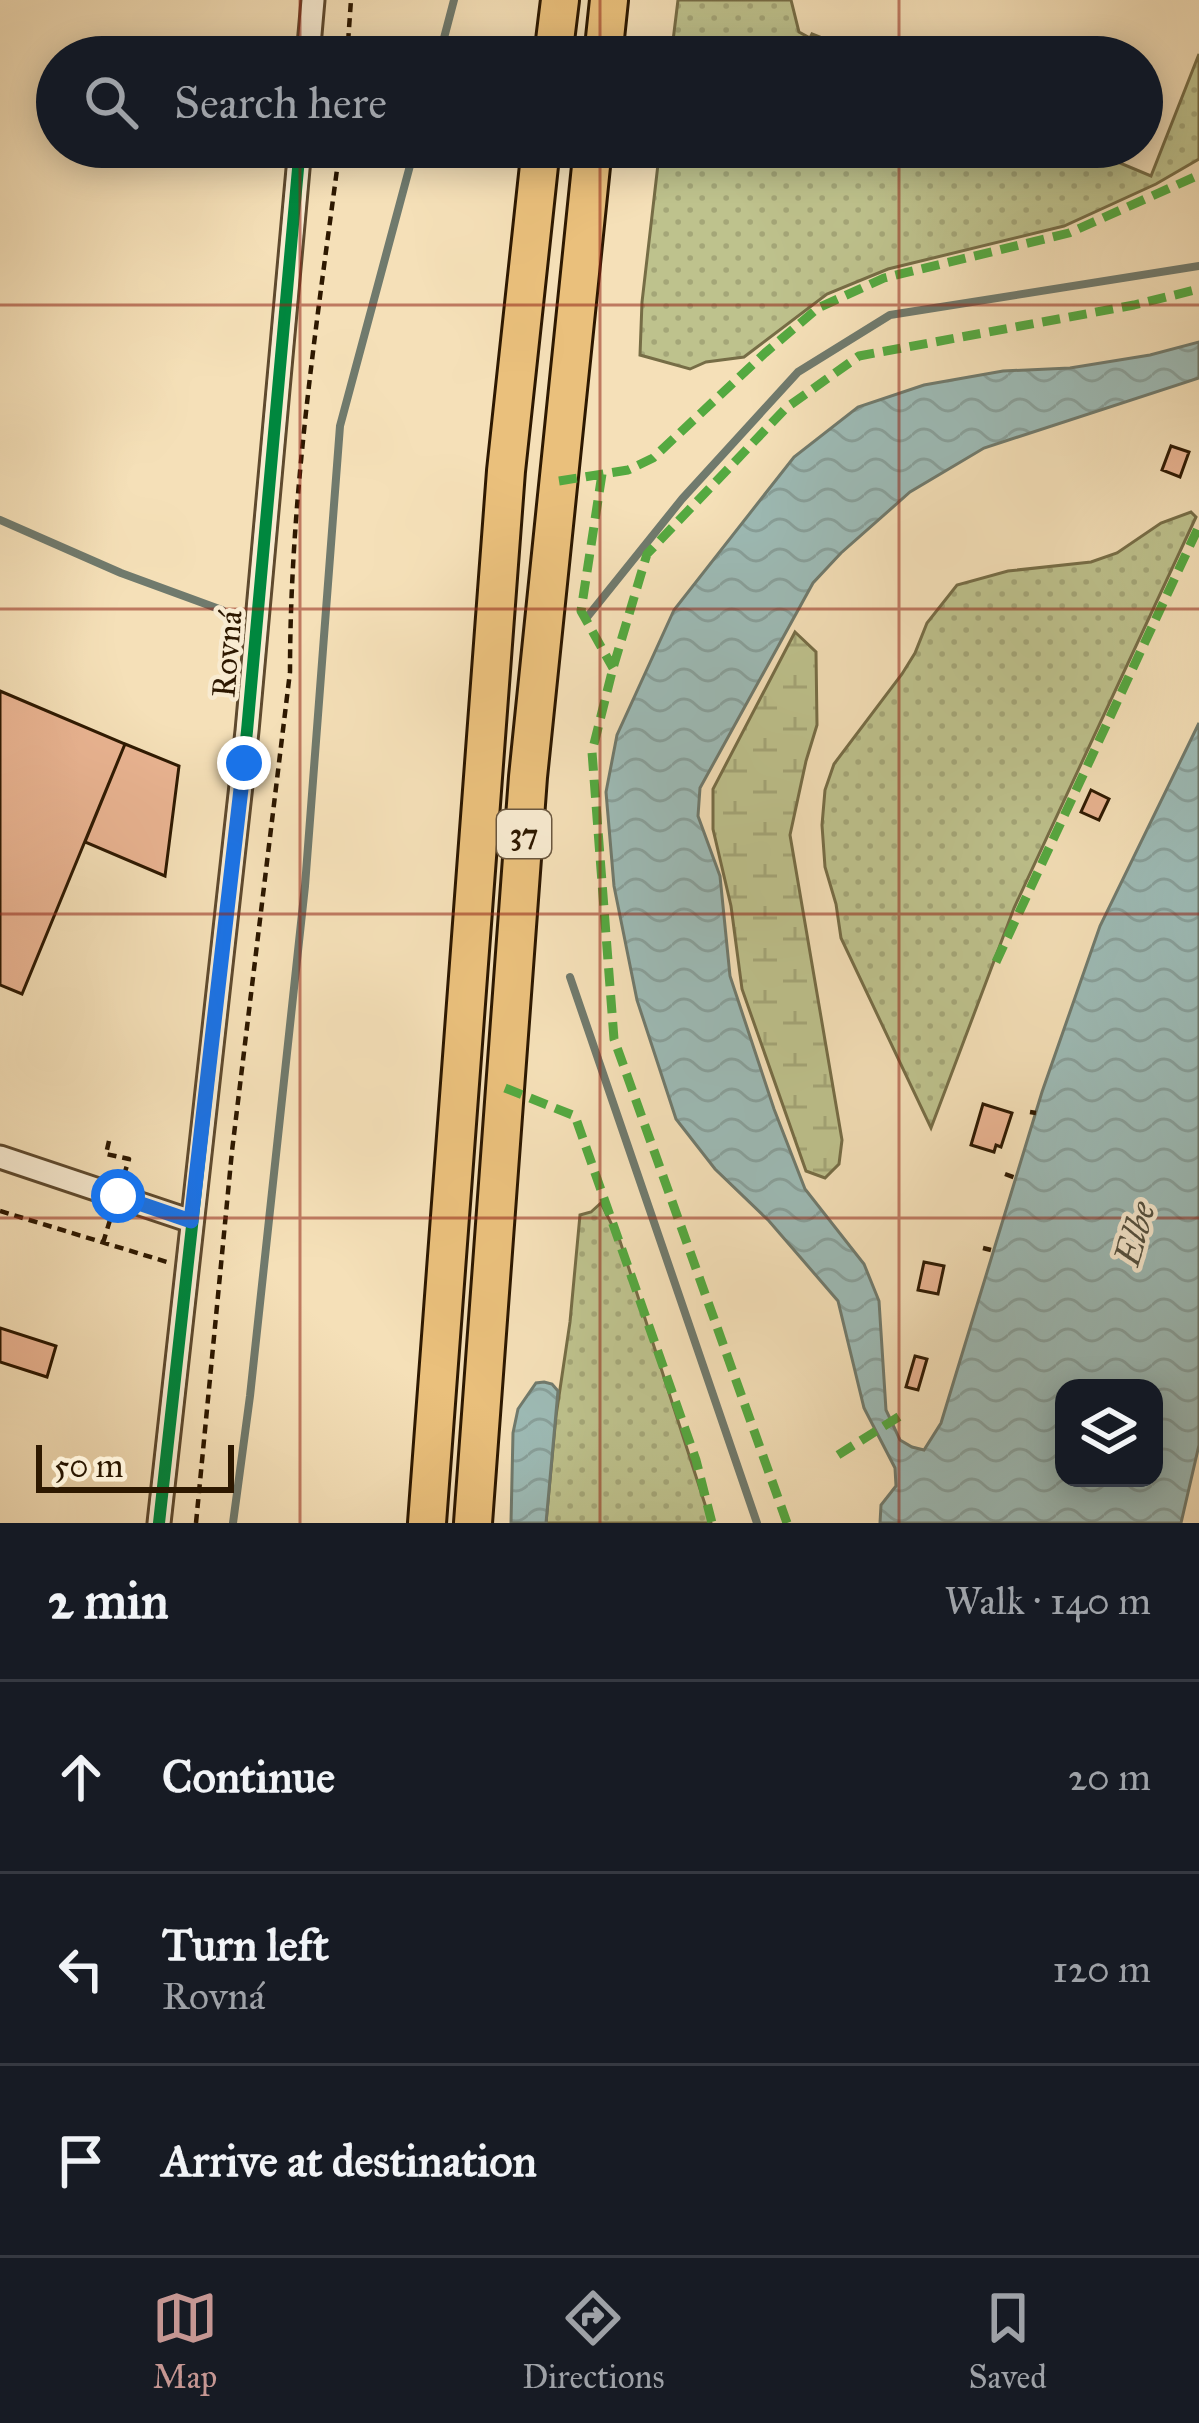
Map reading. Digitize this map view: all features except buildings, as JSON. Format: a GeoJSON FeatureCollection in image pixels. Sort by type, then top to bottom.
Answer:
{"type":"FeatureCollection","features":[{"type":"Feature","properties":{"kind":"main road"},"geometry":{"type":"LineString","coordinates":[[556,36],[560,0]]}},
{"type":"Feature","properties":{"kind":"main road"},"geometry":{"type":"LineString","coordinates":[[605,36],[609,0]]}},
{"type":"Feature","properties":{"kind":"main road","name":"37"},"geometry":{"type":"LineString","coordinates":[[427,1523],[506,471],[539,168]]}},
{"type":"Feature","properties":{"kind":"main road","name":"37"},"geometry":{"type":"LineString","coordinates":[[473,1523],[528,778],[591,168]]}},
{"type":"Feature","properties":{"kind":"street"},"geometry":{"type":"LineString","coordinates":[[310,36],[314,0]]}},
{"type":"Feature","properties":{"kind":"street","name":"Rovná"},"geometry":{"type":"LineString","coordinates":[[159,1523],[248,731],[298,168]]}},
{"type":"Feature","properties":{"kind":"street"},"geometry":{"type":"LineString","coordinates":[[0,1157],[191,1221]]}},
{"type":"Feature","properties":{"kind":"path"},"geometry":{"type":"LineString","coordinates":[[348,36],[351,0]]}},
{"type":"Feature","properties":{"kind":"path"},"geometry":{"type":"LineString","coordinates":[[196,1523],[232,1150],[290,672],[290,593],[338,168]]}},
{"type":"Feature","properties":{"kind":"path"},"geometry":{"type":"LineString","coordinates":[[106,1150],[109,1141]]}},
{"type":"Feature","properties":{"kind":"path"},"geometry":{"type":"LineString","coordinates":[[1005,1174],[1016,1178]]}},
{"type":"Feature","properties":{"kind":"path"},"geometry":{"type":"LineString","coordinates":[[0,1211],[186,1268]]}},
{"type":"Feature","properties":{"kind":"path"},"geometry":{"type":"LineString","coordinates":[[982,1248],[991,1250]]}},
{"type":"Feature","properties":{"kind":"green space"},"geometry":{"type":"Polygon","coordinates":[[[678,0],[791,0],[799,32],[806,36],[674,36],[678,0]]]}},
{"type":"Feature","properties":{"kind":"green space"},"geometry":{"type":"Polygon","coordinates":[[[1199,54],[1199,159],[1156,184],[1064,226],[888,269],[827,294],[744,357],[690,369],[640,355],[658,168],[1132,168],[1151,176],[1154,168],[1163,168],[1163,146],[1199,54]]]}},
{"type":"Feature","properties":{"kind":"green space"},"geometry":{"type":"Polygon","coordinates":[[[1191,512],[1196,517],[1014,908],[931,1128],[841,938],[825,867],[822,825],[825,790],[834,764],[902,674],[927,623],[957,585],[1008,571],[1091,562],[1191,512]]]}},
{"type":"Feature","properties":{"kind":"green space"},"geometry":{"type":"Polygon","coordinates":[[[795,632],[816,652],[817,725],[790,835],[842,1140],[839,1164],[825,1178],[806,1171],[742,989],[731,906],[713,829],[713,789],[795,632]]]}},
{"type":"Feature","properties":{"kind":"green space"},"geometry":{"type":"Polygon","coordinates":[[[601,1203],[620,1241],[711,1523],[546,1523],[580,1215],[601,1203]]]}},
{"type":"Feature","properties":{"kind":"water","name":"Elbe"},"geometry":{"type":"Polygon","coordinates":[[[1199,342],[1199,378],[984,448],[910,492],[841,553],[813,583],[700,788],[698,816],[720,876],[730,976],[774,1109],[805,1189],[864,1264],[879,1301],[886,1410],[900,1440],[924,1450],[941,1423],[1042,1092],[1100,926],[1199,723],[1199,1445],[1181,1523],[880,1523],[881,1505],[896,1486],[895,1468],[864,1408],[838,1301],[769,1221],[715,1169],[676,1119],[637,1000],[614,886],[606,792],[617,735],[674,610],[794,457],[858,407],[924,385],[1003,371],[1070,368],[1199,342]]]}},
{"type":"Feature","properties":{"kind":"water"},"geometry":{"type":"Polygon","coordinates":[[[544,1382],[558,1391],[546,1523],[511,1523],[518,1409],[536,1383],[544,1382]]]}},
{"type":"Feature","properties":{"kind":"waterway"},"geometry":{"type":"LineString","coordinates":[[445,36],[454,0]]}},
{"type":"Feature","properties":{"kind":"waterway"},"geometry":{"type":"LineString","coordinates":[[233,1523],[305,886],[340,426],[409,168]]}},
{"type":"Feature","properties":{"kind":"waterway"},"geometry":{"type":"LineString","coordinates":[[588,616],[682,499],[798,372],[890,315],[1199,266]]}},
{"type":"Feature","properties":{"kind":"waterway"},"geometry":{"type":"LineString","coordinates":[[0,520],[121,573],[222,610]]}},
{"type":"Feature","properties":{"kind":"waterway"},"geometry":{"type":"LineString","coordinates":[[570,977],[757,1523]]}},
{"type":"Feature","properties":{"kind":"marked path"},"geometry":{"type":"LineString","coordinates":[[559,481],[628,470],[653,458],[818,308],[884,278],[1069,233],[1199,175]]}},
{"type":"Feature","properties":{"kind":"marked path"},"geometry":{"type":"LineString","coordinates":[[787,1523],[614,1039],[592,752],[647,554],[786,408],[859,356],[1199,289]]}},
{"type":"Feature","properties":{"kind":"marked path"},"geometry":{"type":"LineString","coordinates":[[602,474],[581,611],[613,668]]}},
{"type":"Feature","properties":{"kind":"marked path"},"geometry":{"type":"LineString","coordinates":[[996,962],[1199,526]]}},
{"type":"Feature","properties":{"kind":"marked path"},"geometry":{"type":"LineString","coordinates":[[505,1088],[575,1116],[696,1460],[712,1523]]}},
{"type":"Feature","properties":{"kind":"marked path"},"geometry":{"type":"LineString","coordinates":[[838,1455],[900,1416]]}},
{"type":"Feature","properties":{"kind":"cycle path"},"geometry":{"type":"LineString","coordinates":[[159,1523],[247,731],[298,168]]}},
{"type":"Feature","properties":{"kind":"route"},"geometry":{"type":"LineString","coordinates":[[118,1196],[191,1221],[244,763]]}}]}
